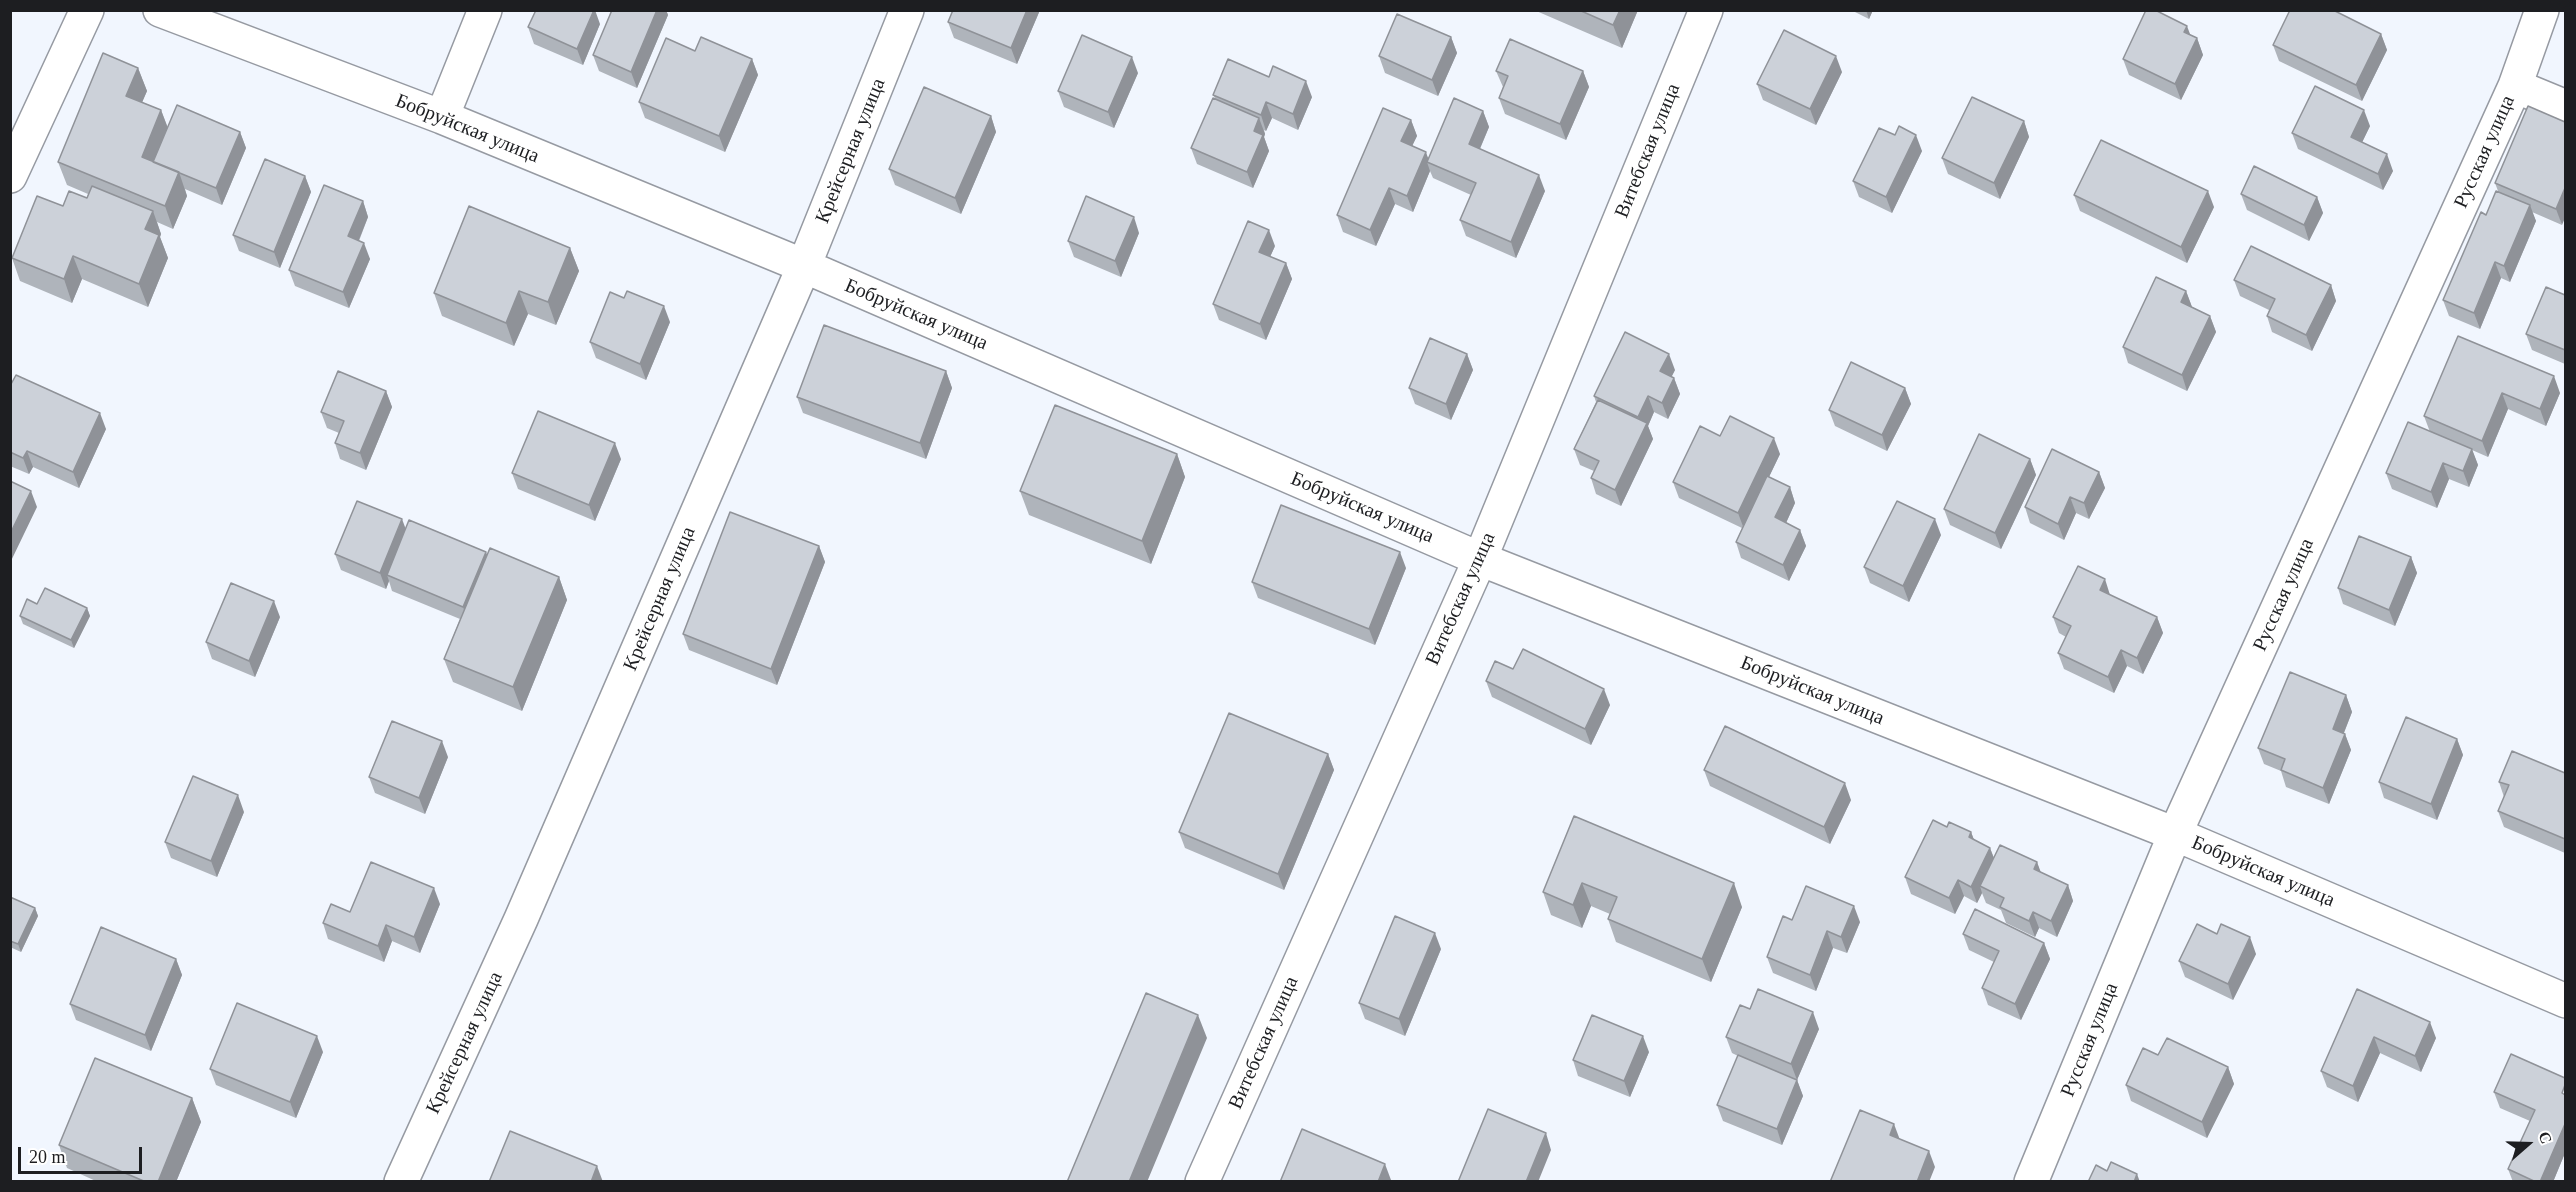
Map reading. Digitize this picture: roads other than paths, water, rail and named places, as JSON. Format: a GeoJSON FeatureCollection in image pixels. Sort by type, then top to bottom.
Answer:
{"type":"FeatureCollection","features":[{"type":"Feature","properties":{"kind":"street"},"geometry":{"type":"LineString","coordinates":[[10,176],[87,10]]}},
{"type":"Feature","properties":{"kind":"street","name":"Бобруйская улица"},"geometry":{"type":"LineString","coordinates":[[160,10],[442,117],[804,266],[1480,559],[2175,834],[2565,1001]]}},
{"type":"Feature","properties":{"kind":"street"},"geometry":{"type":"LineString","coordinates":[[442,117],[485,10]]}},
{"type":"Feature","properties":{"kind":"street","name":"Крейсерная улица"},"geometry":{"type":"LineString","coordinates":[[401,1182],[521,919],[804,266],[908,10]]}},
{"type":"Feature","properties":{"kind":"street","name":"Витебская улица"},"geometry":{"type":"LineString","coordinates":[[1202,1182],[1480,559],[1706,10]]}},
{"type":"Feature","properties":{"kind":"street","name":"Русская улица"},"geometry":{"type":"LineString","coordinates":[[2031,1182],[2175,834],[2515,86],[2542,10]]}},
{"type":"Feature","properties":{"kind":"street"},"geometry":{"type":"LineString","coordinates":[[2515,86],[2565,107]]}}]}
